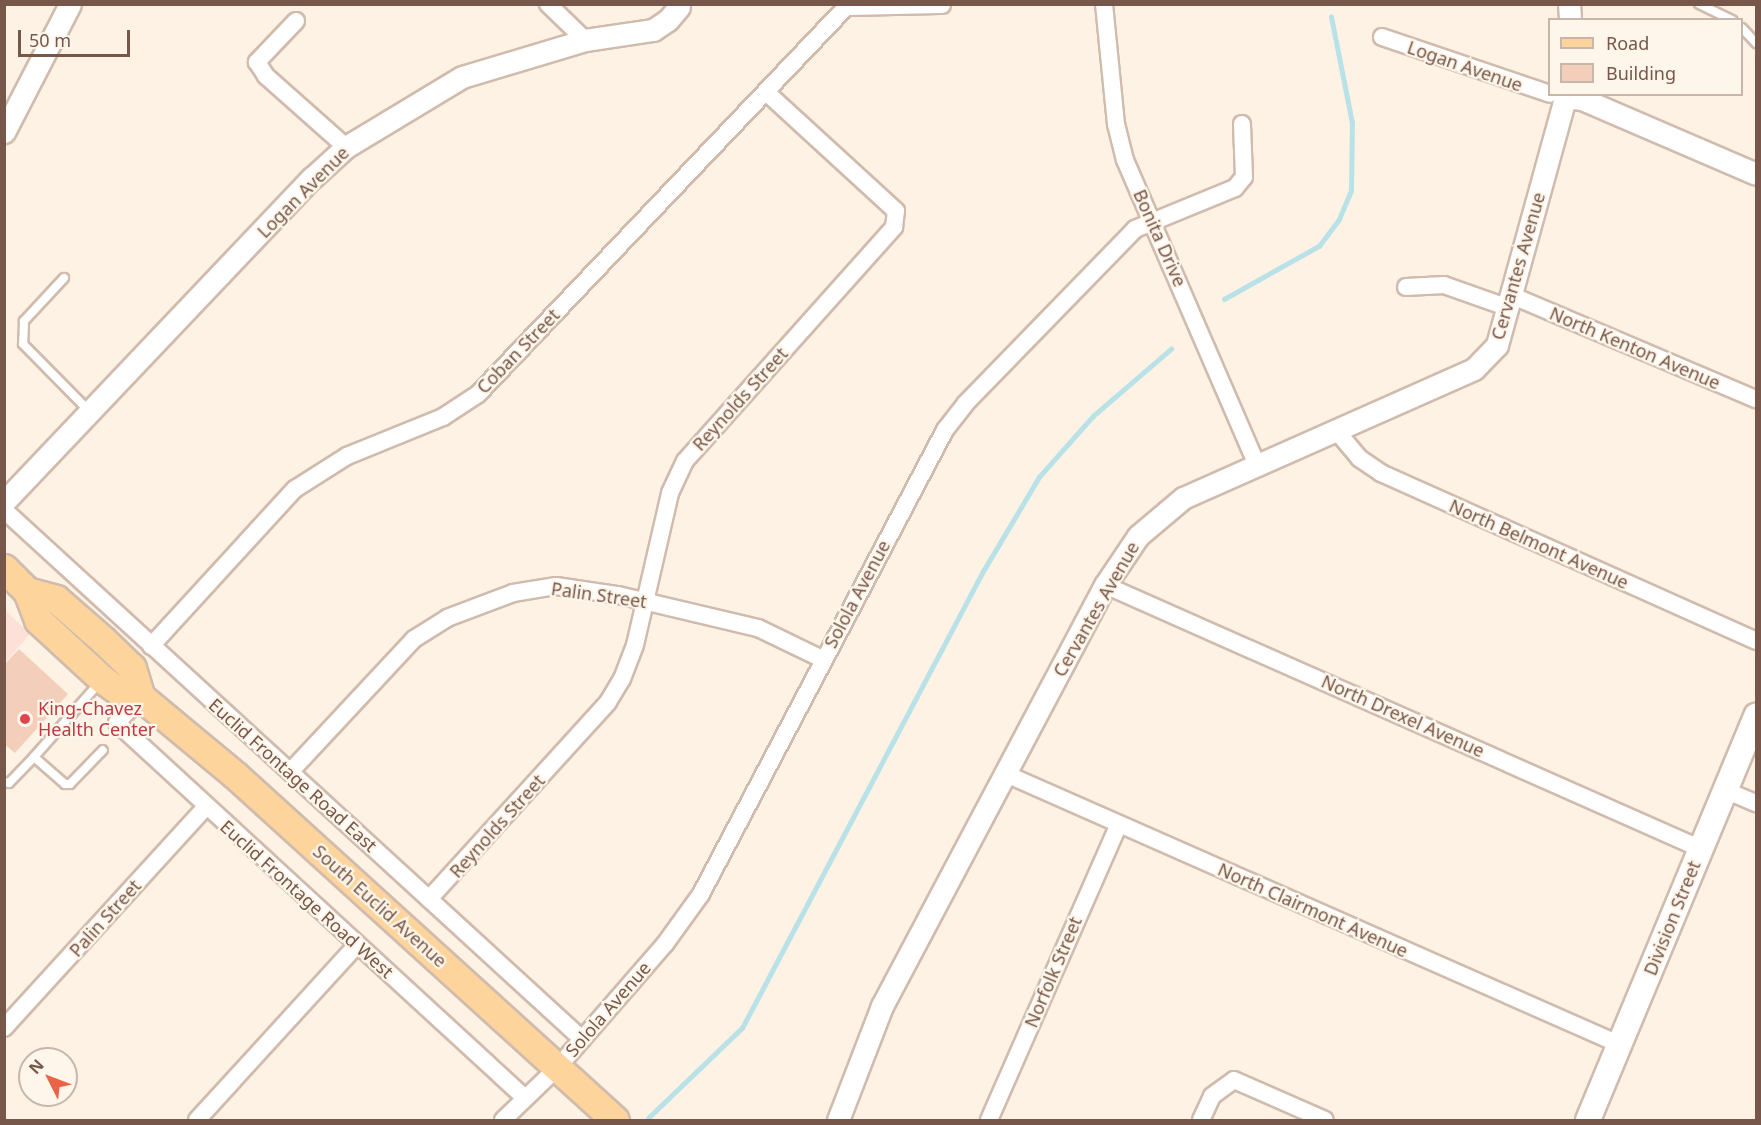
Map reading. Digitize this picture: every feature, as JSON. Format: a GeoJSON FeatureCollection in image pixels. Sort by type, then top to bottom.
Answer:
{"type":"FeatureCollection","features":[{"type":"Feature","properties":{"kind":"main road","name":"South Euclid Avenue"},"geometry":{"type":"LineString","coordinates":[[4,568],[27,591],[38,621],[102,679],[122,693],[141,697],[235,775],[615,1120]]}},
{"type":"Feature","properties":{"kind":"main road","name":"South Euclid Avenue"},"geometry":{"type":"LineString","coordinates":[[27,591],[56,599],[103,639],[132,668],[141,697]]}},
{"type":"Feature","properties":{"kind":"main road","name":"Division Street"},"geometry":{"type":"LineString","coordinates":[[1588,1120],[1621,1045],[1699,848],[1756,716]]}},
{"type":"Feature","properties":{"kind":"street"},"geometry":{"type":"LineString","coordinates":[[4,132],[70,4]]}},
{"type":"Feature","properties":{"kind":"street"},"geometry":{"type":"LineString","coordinates":[[548,4],[585,40]]}},
{"type":"Feature","properties":{"kind":"street","name":"Bonita Drive"},"geometry":{"type":"LineString","coordinates":[[1104,4],[1116,124],[1125,160],[1256,462]]}},
{"type":"Feature","properties":{"kind":"street","name":"Logan Avenue"},"geometry":{"type":"LineString","coordinates":[[4,502],[312,178],[346,147],[462,77],[585,40],[654,30],[668,20],[680,5]]}},
{"type":"Feature","properties":{"kind":"street"},"geometry":{"type":"LineString","coordinates":[[846,5],[942,5]]}},
{"type":"Feature","properties":{"kind":"street","name":"Coban Street"},"geometry":{"type":"LineString","coordinates":[[151,646],[295,489],[347,456],[443,417],[478,394],[846,5]]}},
{"type":"Feature","properties":{"kind":"street"},"geometry":{"type":"LineString","coordinates":[[296,21],[257,62],[266,76],[346,147]]}},
{"type":"Feature","properties":{"kind":"street","name":"Logan Avenue"},"geometry":{"type":"LineString","coordinates":[[1382,38],[1548,92]]}},
{"type":"Feature","properties":{"kind":"street","name":"Reynolds Street"},"geometry":{"type":"LineString","coordinates":[[429,899],[608,702],[635,645],[670,493],[685,461],[894,227],[896,211],[766,92]]}},
{"type":"Feature","properties":{"kind":"street","name":"Cervantes Avenue"},"geometry":{"type":"LineString","coordinates":[[838,1120],[882,1006],[1105,585],[1138,536],[1162,512],[1256,462],[1474,369],[1497,345],[1511,302],[1557,96]]}},
{"type":"Feature","properties":{"kind":"street"},"geometry":{"type":"LineString","coordinates":[[1563,96],[1582,99],[1756,174]]}},
{"type":"Feature","properties":{"kind":"street","name":"Solola Avenue"},"geometry":{"type":"LineString","coordinates":[[503,1120],[558,1067],[665,944],[701,894],[822,659],[945,430],[965,404],[1135,228],[1152,219],[1235,188],[1244,177],[1242,124]]}},
{"type":"Feature","properties":{"kind":"street","name":"North Kenton Avenue"},"geometry":{"type":"LineString","coordinates":[[1406,287],[1444,285],[1511,302],[1756,399]]}},
{"type":"Feature","properties":{"kind":"street","name":"North Belmont Avenue"},"geometry":{"type":"LineString","coordinates":[[1335,429],[1359,458],[1381,473],[1756,641]]}},
{"type":"Feature","properties":{"kind":"street","name":"Euclid Frontage Road East"},"geometry":{"type":"LineString","coordinates":[[4,510],[582,1039]]}},
{"type":"Feature","properties":{"kind":"street","name":"North Drexel Avenue"},"geometry":{"type":"LineString","coordinates":[[1105,585],[1699,848]]}},
{"type":"Feature","properties":{"kind":"street","name":"Palin Street"},"geometry":{"type":"LineString","coordinates":[[290,772],[394,659],[447,618],[491,600],[556,586],[644,601],[758,628],[822,659]]}},
{"type":"Feature","properties":{"kind":"street","name":"Euclid Frontage Road West"},"geometry":{"type":"LineString","coordinates":[[141,697],[117,723],[525,1098]]}},
{"type":"Feature","properties":{"kind":"street","name":"North Clairmont Avenue"},"geometry":{"type":"LineString","coordinates":[[1006,774],[1621,1045]]}},
{"type":"Feature","properties":{"kind":"street"},"geometry":{"type":"LineString","coordinates":[[1725,790],[1756,803]]}},
{"type":"Feature","properties":{"kind":"street","name":"Palin Street"},"geometry":{"type":"LineString","coordinates":[[4,1028],[206,807]]}},
{"type":"Feature","properties":{"kind":"street","name":"Norfolk Street"},"geometry":{"type":"LineString","coordinates":[[989,1120],[1119,824]]}},
{"type":"Feature","properties":{"kind":"street"},"geometry":{"type":"LineString","coordinates":[[197,1120],[357,945]]}},
{"type":"Feature","properties":{"kind":"street"},"geometry":{"type":"LineString","coordinates":[[1201,1120],[1212,1096],[1225,1083],[1234,1080],[1325,1120]]}},
{"type":"Feature","properties":{"kind":"lane"},"geometry":{"type":"LineString","coordinates":[[1699,4],[1728,18]]}},
{"type":"Feature","properties":{"kind":"lane"},"geometry":{"type":"LineString","coordinates":[[1743,29],[1756,43]]}},
{"type":"Feature","properties":{"kind":"lane"},"geometry":{"type":"LineString","coordinates":[[64,278],[24,321],[22,344],[91,412]]}},
{"type":"Feature","properties":{"kind":"lane"},"geometry":{"type":"LineString","coordinates":[[4,782],[9,783],[34,757],[102,679]]}},
{"type":"Feature","properties":{"kind":"lane"},"geometry":{"type":"LineString","coordinates":[[34,757],[64,784],[70,784],[103,750]]}},
{"type":"Feature","properties":{"kind":"shaded area"},"geometry":{"type":"Polygon","coordinates":[[[5,610],[30,634],[5,663],[5,610]]]}},
{"type":"Feature","properties":{"kind":"building","name":"King-Chavez Health Center"},"geometry":{"type":"Polygon","coordinates":[[[19,649],[68,694],[15,753],[4,744],[4,665],[19,649]]]}},
{"type":"Feature","properties":{"kind":"waterway"},"geometry":{"type":"LineString","coordinates":[[1224,299],[1319,246],[1339,219],[1351,191],[1352,123],[1331,17]]}},
{"type":"Feature","properties":{"kind":"waterway"},"geometry":{"type":"LineString","coordinates":[[648,1118],[742,1028],[982,573],[1039,477],[1093,416],[1171,349]]}},
{"type":"Feature","properties":{"kind":"place","name":"King-Chavez Health Center"},"geometry":{"type":"Point","coordinates":[25,719]}}]}
